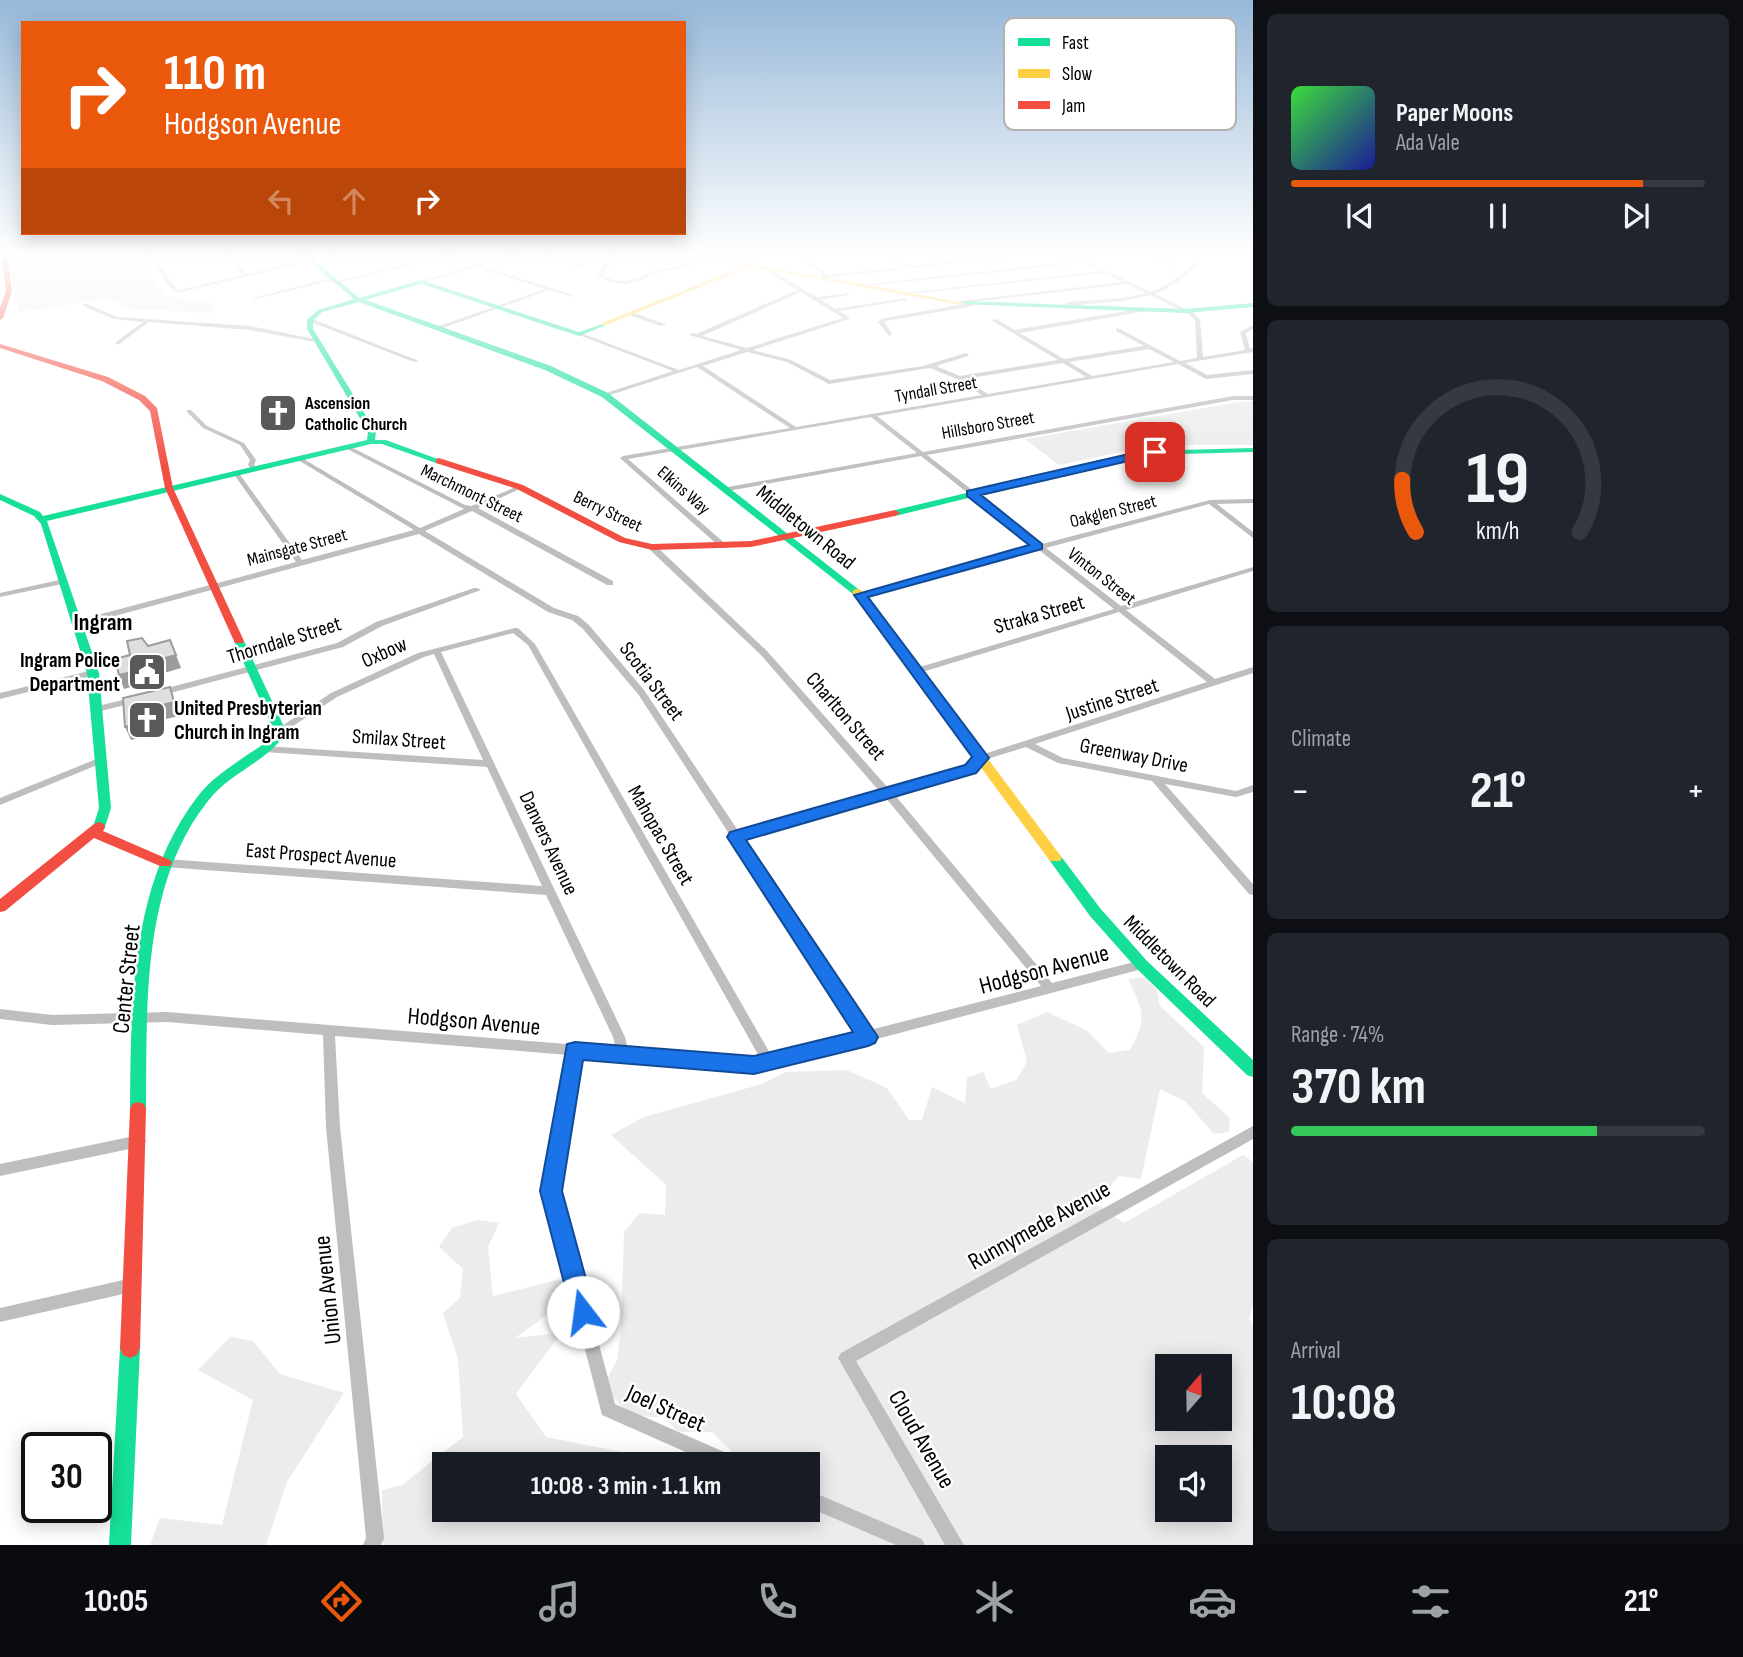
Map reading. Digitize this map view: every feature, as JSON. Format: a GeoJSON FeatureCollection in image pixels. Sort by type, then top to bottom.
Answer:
{"type":"FeatureCollection","features":[{"type":"Feature","properties":{"kind":"street"},"geometry":{"type":"LineString","coordinates":[[118,343],[142,325]]}},
{"type":"Feature","properties":{"kind":"street"},"geometry":{"type":"LineString","coordinates":[[207,325],[250,328],[316,340]]}},
{"type":"Feature","properties":{"kind":"street"},"geometry":{"type":"LineString","coordinates":[[308,325],[372,432],[371,442]]}},
{"type":"Feature","properties":{"kind":"street"},"geometry":{"type":"LineString","coordinates":[[323,325],[416,361]]}},
{"type":"Feature","properties":{"kind":"street","name":"Middletown Road"},"geometry":{"type":"LineString","coordinates":[[430,325],[567,376],[606,396],[676,448],[860,595],[1095,912],[1142,965],[1253,1070]]}},
{"type":"Feature","properties":{"kind":"street"},"geometry":{"type":"LineString","coordinates":[[438,328],[446,325]]}},
{"type":"Feature","properties":{"kind":"street"},"geometry":{"type":"LineString","coordinates":[[552,325],[681,372]]}},
{"type":"Feature","properties":{"kind":"street"},"geometry":{"type":"LineString","coordinates":[[579,334],[602,325]]}},
{"type":"Feature","properties":{"kind":"street"},"geometry":{"type":"LineString","coordinates":[[718,325],[695,335],[789,361],[829,382],[930,366],[966,355]]}},
{"type":"Feature","properties":{"kind":"street"},"geometry":{"type":"LineString","coordinates":[[606,396],[825,325]]}},
{"type":"Feature","properties":{"kind":"street"},"geometry":{"type":"LineString","coordinates":[[883,325],[889,334]]}},
{"type":"Feature","properties":{"kind":"street"},"geometry":{"type":"LineString","coordinates":[[1004,325],[1089,376]]}},
{"type":"Feature","properties":{"kind":"street"},"geometry":{"type":"LineString","coordinates":[[1015,332],[1055,325]]}},
{"type":"Feature","properties":{"kind":"street"},"geometry":{"type":"LineString","coordinates":[[1198,325],[1200,359]]}},
{"type":"Feature","properties":{"kind":"street"},"geometry":{"type":"LineString","coordinates":[[1250,350],[1243,332],[1253,327]]}},
{"type":"Feature","properties":{"kind":"street"},"geometry":{"type":"LineString","coordinates":[[1118,330],[1206,377],[1253,372]]}},
{"type":"Feature","properties":{"kind":"street"},"geometry":{"type":"LineString","coordinates":[[0,346],[65,363],[137,394],[149,403],[154,410],[170,488],[278,729]]}},
{"type":"Feature","properties":{"kind":"street"},"geometry":{"type":"LineString","coordinates":[[959,378],[1149,347]]}},
{"type":"Feature","properties":{"kind":"street","name":"Tyndall Street"},"geometry":{"type":"LineString","coordinates":[[623,458],[1250,350]]}},
{"type":"Feature","properties":{"kind":"street"},"geometry":{"type":"LineString","coordinates":[[699,366],[793,428]]}},
{"type":"Feature","properties":{"kind":"street"},"geometry":{"type":"LineString","coordinates":[[930,366],[959,378],[985,394]]}},
{"type":"Feature","properties":{"kind":"street","name":"Hillsboro Street"},"geometry":{"type":"LineString","coordinates":[[728,489],[1233,398],[1253,398]]}},
{"type":"Feature","properties":{"kind":"street"},"geometry":{"type":"LineString","coordinates":[[189,411],[205,427],[242,444],[253,460],[251,465],[254,469]]}},
{"type":"Feature","properties":{"kind":"street","name":"Vinton Street"},"geometry":{"type":"LineString","coordinates":[[872,415],[1214,683]]}},
{"type":"Feature","properties":{"kind":"street","name":"Berry Street"},"geometry":{"type":"LineString","coordinates":[[42,519],[371,442],[391,443],[520,488],[630,543],[652,547],[724,545],[788,538],[1144,453],[1253,450]]}},
{"type":"Feature","properties":{"kind":"street","name":"Marchmont Street"},"geometry":{"type":"LineString","coordinates":[[349,448],[463,508],[472,509],[610,583]]}},
{"type":"Feature","properties":{"kind":"street","name":"Elkins Way"},"geometry":{"type":"LineString","coordinates":[[623,458],[724,545]]}},
{"type":"Feature","properties":{"kind":"street","name":"Scotia Street"},"geometry":{"type":"LineString","coordinates":[[300,459],[551,610],[575,618],[586,627],[641,692],[868,1037]]}},
{"type":"Feature","properties":{"kind":"street"},"geometry":{"type":"LineString","coordinates":[[236,473],[300,563]]}},
{"type":"Feature","properties":{"kind":"street","name":"Mainsgate Street"},"geometry":{"type":"LineString","coordinates":[[78,623],[420,531],[520,488]]}},
{"type":"Feature","properties":{"kind":"street"},"geometry":{"type":"LineString","coordinates":[[0,497],[42,519],[64,581],[93,673],[105,808],[101,824],[95,833],[0,907]]}},
{"type":"Feature","properties":{"kind":"street","name":"Oakglen Street"},"geometry":{"type":"LineString","coordinates":[[860,595],[1210,502],[1253,501]]}},
{"type":"Feature","properties":{"kind":"street"},"geometry":{"type":"LineString","coordinates":[[1210,502],[1253,536]]}},
{"type":"Feature","properties":{"kind":"street","name":"Charlton Street"},"geometry":{"type":"LineString","coordinates":[[652,547],[764,653],[886,792],[1050,989]]}},
{"type":"Feature","properties":{"kind":"street","name":"Straka Street"},"geometry":{"type":"LineString","coordinates":[[916,671],[1253,569]]}},
{"type":"Feature","properties":{"kind":"street"},"geometry":{"type":"LineString","coordinates":[[0,595],[64,581]]}},
{"type":"Feature","properties":{"kind":"street","name":"Thorndale Street"},"geometry":{"type":"LineString","coordinates":[[97,709],[340,645],[379,624],[477,590]]}},
{"type":"Feature","properties":{"kind":"street","name":"Oxbow"},"geometry":{"type":"LineString","coordinates":[[278,729],[343,690],[436,650],[515,630]]}},
{"type":"Feature","properties":{"kind":"street","name":"Mahopac Street"},"geometry":{"type":"LineString","coordinates":[[515,630],[531,644],[769,1063]]}},
{"type":"Feature","properties":{"kind":"street","name":"Danvers Avenue"},"geometry":{"type":"LineString","coordinates":[[436,650],[619,1037],[623,1054]]}},
{"type":"Feature","properties":{"kind":"street","name":"Justine Street"},"geometry":{"type":"LineString","coordinates":[[736,837],[970,769],[981,758],[1253,670]]}},
{"type":"Feature","properties":{"kind":"street"},"geometry":{"type":"LineString","coordinates":[[0,696],[93,673]]}},
{"type":"Feature","properties":{"kind":"street","name":"Center Street"},"geometry":{"type":"LineString","coordinates":[[120,1545],[139,1141],[140,1016],[150,933],[165,863],[200,801],[264,749],[278,729]]}},
{"type":"Feature","properties":{"kind":"street","name":"Greenway Drive"},"geometry":{"type":"LineString","coordinates":[[1028,744],[1061,761],[1236,794],[1253,788]]}},
{"type":"Feature","properties":{"kind":"street","name":"Smilax Street"},"geometry":{"type":"LineString","coordinates":[[264,749],[491,764]]}},
{"type":"Feature","properties":{"kind":"street"},"geometry":{"type":"LineString","coordinates":[[0,802],[99,761]]}},
{"type":"Feature","properties":{"kind":"street"},"geometry":{"type":"LineString","coordinates":[[1155,779],[1253,891]]}},
{"type":"Feature","properties":{"kind":"street","name":"East Prospect Avenue"},"geometry":{"type":"LineString","coordinates":[[95,833],[165,863],[550,891]]}},
{"type":"Feature","properties":{"kind":"street","name":"Hodgson Avenue"},"geometry":{"type":"LineString","coordinates":[[0,1014],[52,1020],[140,1016],[754,1065],[1142,965]]}},
{"type":"Feature","properties":{"kind":"street","name":"Union Avenue"},"geometry":{"type":"LineString","coordinates":[[329,1030],[333,1126],[375,1538],[372,1545]]}},
{"type":"Feature","properties":{"kind":"street","name":"Joel Street"},"geometry":{"type":"LineString","coordinates":[[575,1050],[551,1191],[608,1409],[705,1452]]}},
{"type":"Feature","properties":{"kind":"street","name":"Runnymede Avenue"},"geometry":{"type":"LineString","coordinates":[[846,1358],[1253,1132]]}},
{"type":"Feature","properties":{"kind":"street"},"geometry":{"type":"LineString","coordinates":[[0,1170],[139,1141]]}},
{"type":"Feature","properties":{"kind":"street"},"geometry":{"type":"LineString","coordinates":[[0,1315],[132,1285]]}},
{"type":"Feature","properties":{"kind":"street","name":"Cloud Avenue"},"geometry":{"type":"LineString","coordinates":[[846,1358],[954,1545]]}},
{"type":"Feature","properties":{"kind":"street"},"geometry":{"type":"LineString","coordinates":[[820,1503],[916,1545]]}},
{"type":"Feature","properties":{"kind":"shaded area"},"geometry":{"type":"Polygon","coordinates":[[[1253,401],[1253,445],[1154,445],[1059,465],[1025,439],[1253,401]]]}},
{"type":"Feature","properties":{"kind":"shaded area"},"geometry":{"type":"Polygon","coordinates":[[[1145,977],[1157,990],[1160,1006],[1204,1047],[1202,1093],[1230,1118],[1229,1132],[1214,1134],[1185,1101],[1160,1089],[1141,1179],[1119,1176],[1095,1204],[1124,1223],[1243,1155],[1253,1162],[1253,1307],[1249,1318],[1253,1324],[1253,1545],[383,1545],[382,1490],[402,1485],[432,1461],[432,1522],[820,1522],[820,1452],[733,1452],[712,1432],[678,1432],[664,1417],[644,1416],[628,1411],[610,1393],[605,1383],[617,1360],[621,1328],[624,1232],[640,1213],[665,1215],[666,1185],[611,1135],[644,1117],[762,1084],[786,1072],[847,1070],[887,1088],[909,1120],[922,1120],[932,1087],[965,1103],[967,1078],[983,1072],[991,1089],[1016,1080],[1027,1062],[1017,1025],[1047,1012],[1086,1030],[1109,1053],[1130,1050],[1141,1021],[1137,999],[1128,979],[1145,977]]]}},
{"type":"Feature","properties":{"kind":"shaded area"},"geometry":{"type":"Polygon","coordinates":[[[477,1220],[499,1223],[488,1247],[493,1296],[561,1279],[569,1299],[515,1338],[561,1333],[516,1394],[546,1437],[621,1452],[444,1452],[463,1437],[458,1359],[443,1313],[460,1298],[463,1269],[439,1247],[452,1228],[477,1220]]]}},
{"type":"Feature","properties":{"kind":"shaded area"},"geometry":{"type":"Polygon","coordinates":[[[230,1337],[253,1341],[280,1374],[344,1393],[287,1482],[266,1545],[150,1545],[160,1518],[222,1525],[253,1400],[198,1370],[230,1337]]]}},
{"type":"Feature","properties":{"kind":"building"},"geometry":{"type":"Polygon","coordinates":[[[142,638],[148,646],[170,640],[176,655],[135,666],[136,671],[119,675],[115,659],[130,655],[127,641],[142,638]]]}},
{"type":"Feature","properties":{"kind":"building"},"geometry":{"type":"Polygon","coordinates":[[[170,687],[174,702],[144,710],[147,721],[125,727],[123,698],[170,687]]]}},
{"type":"Feature","properties":{"kind":"traffic: fast"},"geometry":{"type":"LineString","coordinates":[[310,325],[372,432],[371,442]]}},
{"type":"Feature","properties":{"kind":"traffic: fast"},"geometry":{"type":"LineString","coordinates":[[429,325],[548,368],[605,395],[857,592]]}},
{"type":"Feature","properties":{"kind":"traffic: fast"},"geometry":{"type":"LineString","coordinates":[[552,325],[579,334],[601,325]]}},
{"type":"Feature","properties":{"kind":"traffic: fast"},"geometry":{"type":"LineString","coordinates":[[42,519],[371,442],[383,442],[439,461]]}},
{"type":"Feature","properties":{"kind":"traffic: fast"},"geometry":{"type":"LineString","coordinates":[[895,513],[1144,453],[1253,450]]}},
{"type":"Feature","properties":{"kind":"traffic: fast"},"geometry":{"type":"LineString","coordinates":[[0,497],[37,514],[45,524],[93,673],[105,808],[99,827]]}},
{"type":"Feature","properties":{"kind":"traffic: fast"},"geometry":{"type":"LineString","coordinates":[[138,1109],[139,1030],[146,945],[154,904],[166,865],[182,829],[204,797],[229,774],[275,740],[279,729],[239,641]]}},
{"type":"Feature","properties":{"kind":"traffic: fast"},"geometry":{"type":"LineString","coordinates":[[1055,858],[1095,912],[1142,965],[1253,1070]]}},
{"type":"Feature","properties":{"kind":"traffic: fast"},"geometry":{"type":"LineString","coordinates":[[120,1545],[130,1348]]}},
{"type":"Feature","properties":{"kind":"traffic: slow"},"geometry":{"type":"LineString","coordinates":[[857,592],[1055,858]]}},
{"type":"Feature","properties":{"kind":"traffic: jam"},"geometry":{"type":"LineString","coordinates":[[0,346],[105,379],[142,398],[154,410],[169,488],[239,641]]}},
{"type":"Feature","properties":{"kind":"traffic: jam"},"geometry":{"type":"LineString","coordinates":[[439,461],[520,487],[622,540],[652,547],[751,544],[895,513]]}},
{"type":"Feature","properties":{"kind":"traffic: jam"},"geometry":{"type":"LineString","coordinates":[[0,907],[99,827]]}},
{"type":"Feature","properties":{"kind":"traffic: jam"},"geometry":{"type":"LineString","coordinates":[[95,833],[165,863]]}},
{"type":"Feature","properties":{"kind":"traffic: jam"},"geometry":{"type":"LineString","coordinates":[[130,1348],[138,1109]]}},
{"type":"Feature","properties":{"kind":"place","name":"Ascension Catholic Church"},"geometry":{"type":"Point","coordinates":[278,413]}},
{"type":"Feature","properties":{"kind":"place","name":"Ingram Police Department"},"geometry":{"type":"Point","coordinates":[147,672]}},
{"type":"Feature","properties":{"kind":"place","name":"United Presbyterian Church in Ingram"},"geometry":{"type":"Point","coordinates":[147,720]}},
{"type":"Feature","properties":{"kind":"district","name":"Ingram"},"geometry":{"type":"Point","coordinates":[103,622]}},
{"type":"Feature","properties":{"kind":"route"},"geometry":{"type":"LineString","coordinates":[[583,1312],[551,1191],[575,1050],[754,1065],[868,1037],[736,837],[970,769],[981,758],[860,595],[1038,546],[971,493],[1155,452]]}}]}
